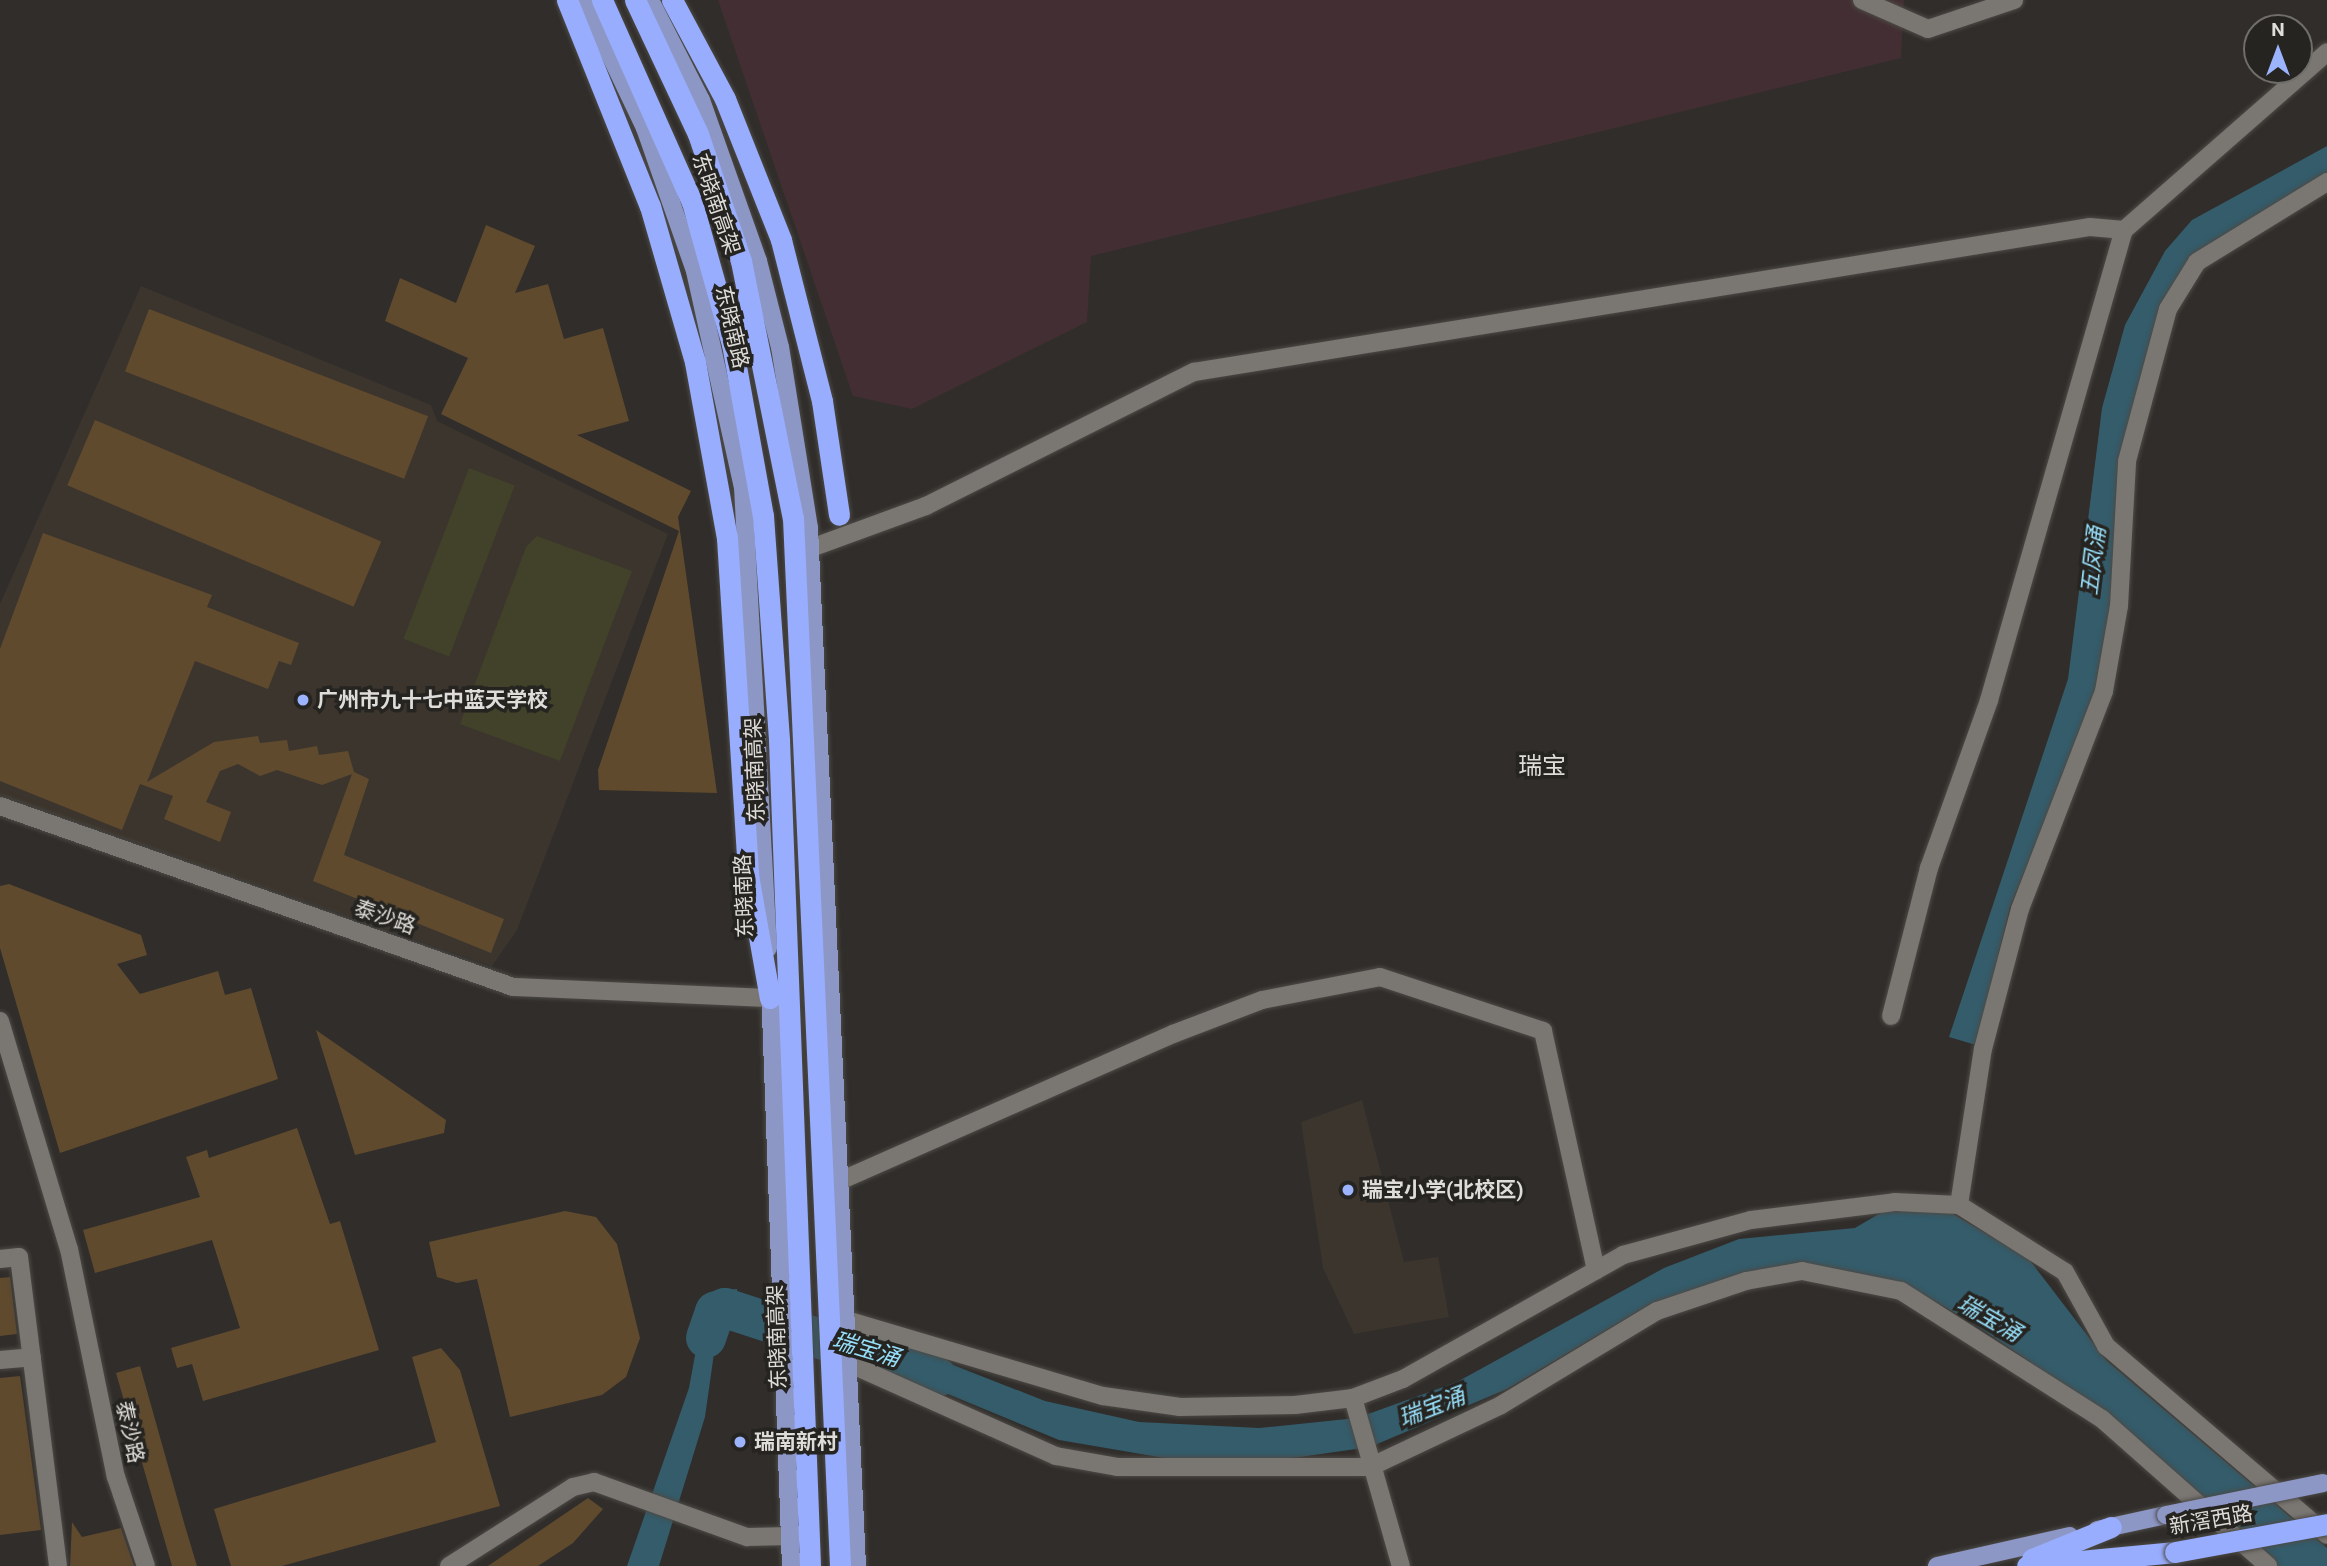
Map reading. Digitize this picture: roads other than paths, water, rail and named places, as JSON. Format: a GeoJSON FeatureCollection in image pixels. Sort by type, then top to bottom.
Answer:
{"type":"FeatureCollection","features":[{"type":"Feature","properties":{"kind":"highway"},"geometry":{"type":"LineString","coordinates":[[567,0],[650,206],[686,323],[726,527],[748,875],[770,998]]}},
{"type":"Feature","properties":{"kind":"highway","name":"东晓南高架"},"geometry":{"type":"LineString","coordinates":[[602,0],[692,202],[733,344],[764,516],[778,727],[810,1566]]}},
{"type":"Feature","properties":{"kind":"highway","name":"东晓南高架"},"geometry":{"type":"LineString","coordinates":[[635,0],[698,134],[741,261],[793,518],[840,1566]]}},
{"type":"Feature","properties":{"kind":"highway"},"geometry":{"type":"LineString","coordinates":[[672,0],[725,99],[781,240],[819,388],[839,515]]}},
{"type":"Feature","properties":{"kind":"highway"},"geometry":{"type":"LineString","coordinates":[[797,1566],[808,1511]]}},
{"type":"Feature","properties":{"kind":"highway","name":"新滘西路"},"geometry":{"type":"LineString","coordinates":[[2105,1566],[2327,1524]]}},
{"type":"Feature","properties":{"kind":"highway"},"geometry":{"type":"LineString","coordinates":[[2015,1566],[2111,1527]]}},
{"type":"Feature","properties":{"kind":"highway"},"geometry":{"type":"LineString","coordinates":[[2027,1566],[2175,1552]]}},
{"type":"Feature","properties":{"kind":"main road","name":"东晓南路"},"geometry":{"type":"LineString","coordinates":[[584,0],[640,117],[695,271],[743,487],[755,627],[791,1566]]}},
{"type":"Feature","properties":{"kind":"main road","name":"东晓南路"},"geometry":{"type":"LineString","coordinates":[[650,0],[701,100],[758,261],[780,347],[811,548],[842,1180],[857,1566]]}},
{"type":"Feature","properties":{"kind":"main road"},"geometry":{"type":"LineString","coordinates":[[1937,1566],[2325,1483]]}},
{"type":"Feature","properties":{"kind":"street"},"geometry":{"type":"LineString","coordinates":[[1862,0],[1928,29],[2014,0]]}},
{"type":"Feature","properties":{"kind":"street"},"geometry":{"type":"LineString","coordinates":[[1891,1016],[1929,868],[1989,700],[2124,230],[2327,52]]}},
{"type":"Feature","properties":{"kind":"street"},"geometry":{"type":"LineString","coordinates":[[1958,1205],[1983,1049],[2020,909],[2104,691],[2119,606],[2127,461],[2168,309],[2197,262],[2327,182]]}},
{"type":"Feature","properties":{"kind":"street"},"geometry":{"type":"LineString","coordinates":[[811,548],[926,506],[1194,372],[2090,228],[2124,230]]}},
{"type":"Feature","properties":{"kind":"street","name":"泰沙路"},"geometry":{"type":"LineString","coordinates":[[0,806],[513,987],[770,998]]}},
{"type":"Feature","properties":{"kind":"street"},"geometry":{"type":"LineString","coordinates":[[842,1180],[1173,1034],[1262,1000],[1380,977],[1543,1031],[1596,1270]]}},
{"type":"Feature","properties":{"kind":"street","name":"泰沙路"},"geometry":{"type":"LineString","coordinates":[[0,1021],[69,1248],[116,1477],[146,1566]]}},
{"type":"Feature","properties":{"kind":"street"},"geometry":{"type":"LineString","coordinates":[[846,1320],[1102,1396],[1180,1407],[1353,1398],[1403,1379],[1623,1255],[1751,1220],[1895,1202],[1958,1205],[2065,1272],[2106,1346],[2327,1535]]}},
{"type":"Feature","properties":{"kind":"street"},"geometry":{"type":"LineString","coordinates":[[0,1259],[19,1257],[58,1566]]}},
{"type":"Feature","properties":{"kind":"street"},"geometry":{"type":"LineString","coordinates":[[848,1363],[1056,1456],[1117,1467],[1370,1467],[1501,1405],[1657,1311],[1746,1281],[1802,1271],[1900,1292],[2102,1419],[2268,1566]]}},
{"type":"Feature","properties":{"kind":"street"},"geometry":{"type":"LineString","coordinates":[[0,1360],[32,1357]]}},
{"type":"Feature","properties":{"kind":"street"},"geometry":{"type":"LineString","coordinates":[[1353,1398],[1370,1467],[1401,1566]]}},
{"type":"Feature","properties":{"kind":"street"},"geometry":{"type":"LineString","coordinates":[[449,1566],[573,1487],[594,1482],[747,1537],[790,1536]]}},
{"type":"Feature","properties":{"kind":"water","name":"五凤涌"},"geometry":{"type":"Polygon","coordinates":[[[2327,146],[2327,172],[2193,257],[2138,385],[2100,689],[2010,907],[1976,1045],[1949,1037],[2068,679],[2102,408],[2125,325],[2165,251],[2192,220],[2327,146]]]}},
{"type":"Feature","properties":{"kind":"water"},"geometry":{"type":"Polygon","coordinates":[[[1948,1211],[2028,1258],[2107,1361],[2327,1548],[2327,1566],[2278,1566],[2122,1425],[1976,1325],[1903,1283],[1834,1268],[1799,1265],[1746,1274],[1652,1303],[1507,1389],[1370,1447],[1265,1462],[1182,1461],[1059,1440],[885,1368],[887,1339],[1045,1401],[1139,1422],[1259,1428],[1357,1418],[1457,1382],[1664,1268],[1739,1239],[1855,1228],[1882,1212],[1948,1211]]]}},
{"type":"Feature","properties":{"kind":"water"},"geometry":{"type":"Polygon","coordinates":[[[737,1289],[740,1323],[718,1325],[705,1417],[659,1566],[627,1566],[689,1388],[704,1306],[716,1291],[737,1289]]]}},
{"type":"Feature","properties":{"kind":"waterway","name":"瑞宝涌"},"geometry":{"type":"LineString","coordinates":[[706,1338],[715,1312],[725,1308],[937,1377]]}},
{"type":"Feature","properties":{"kind":"place","name":"广州市九十七中蓝天学校"},"geometry":{"type":"Point","coordinates":[303,700]}},
{"type":"Feature","properties":{"kind":"place","name":"瑞宝小学(北校区)"},"geometry":{"type":"Point","coordinates":[1348,1190]}},
{"type":"Feature","properties":{"kind":"place","name":"瑞南新村"},"geometry":{"type":"Point","coordinates":[740,1442]}},
{"type":"Feature","properties":{"kind":"district","name":"瑞宝"},"geometry":{"type":"Point","coordinates":[1542,767]}}]}
